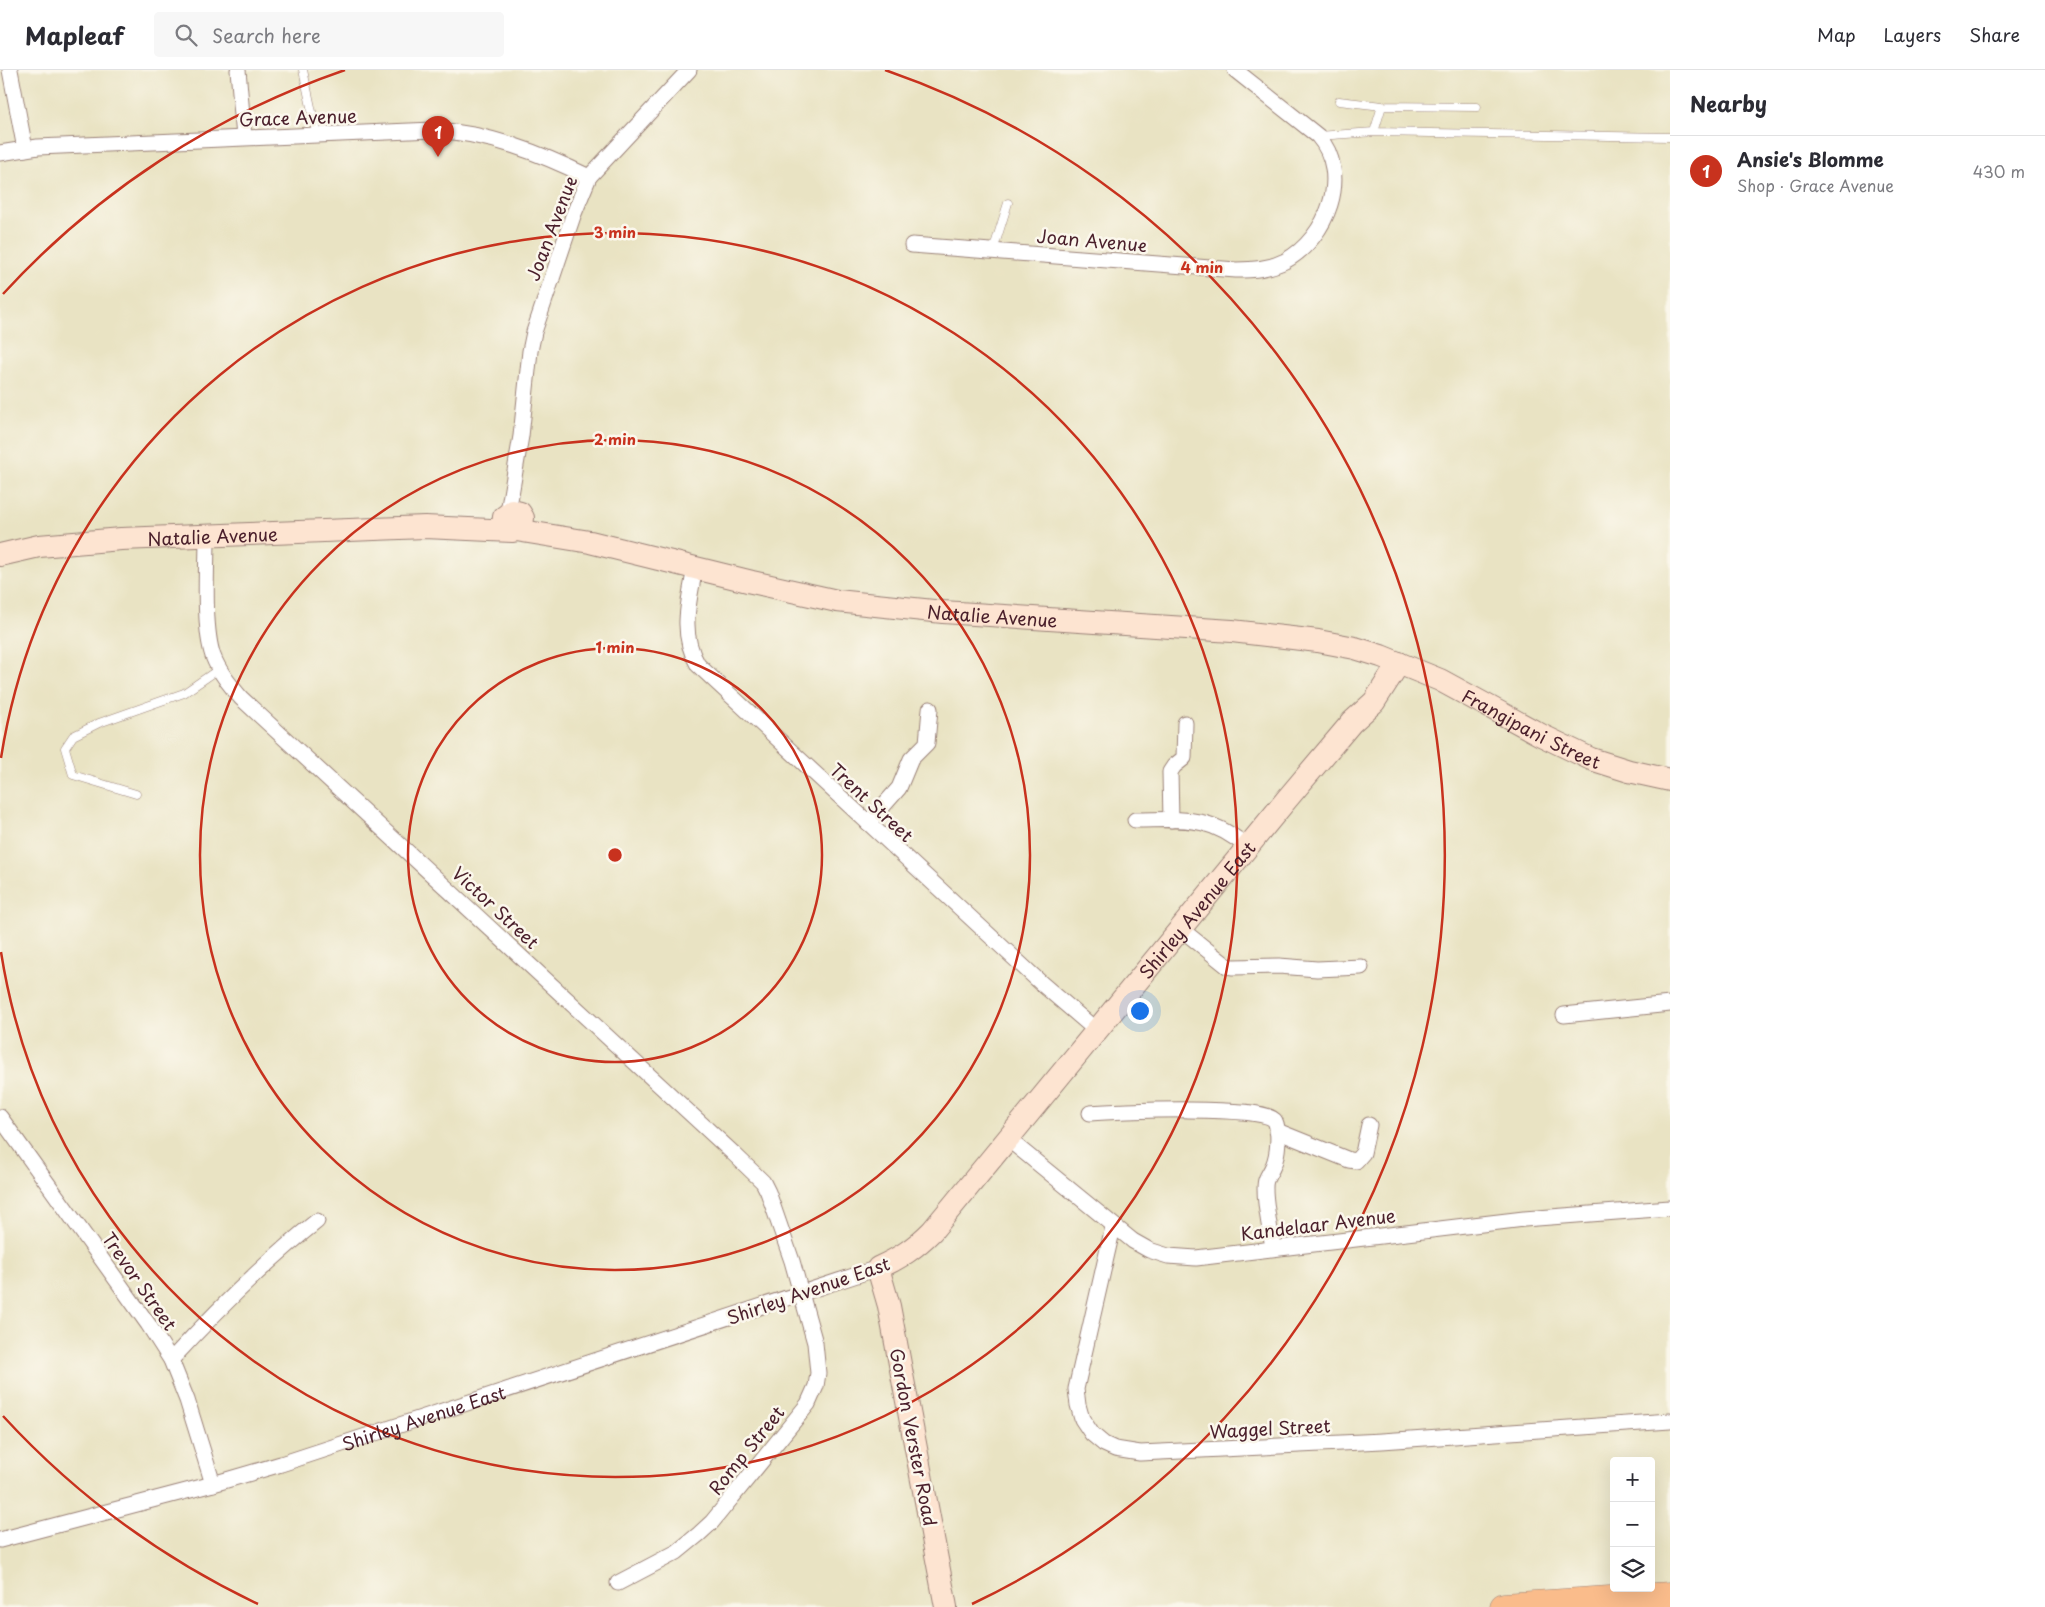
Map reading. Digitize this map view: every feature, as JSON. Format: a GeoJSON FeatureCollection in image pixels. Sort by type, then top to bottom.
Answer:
{"type":"FeatureCollection","features":[{"type":"Feature","properties":{"kind":"highway"},"geometry":{"type":"LineString","coordinates":[[1504,1607],[1670,1596]]}},
{"type":"Feature","properties":{"kind":"street"},"geometry":{"type":"LineString","coordinates":[[10,70],[26,149]]}},
{"type":"Feature","properties":{"kind":"street"},"geometry":{"type":"LineString","coordinates":[[238,70],[244,137]]}},
{"type":"Feature","properties":{"kind":"street","name":"Joan Avenue"},"geometry":{"type":"LineString","coordinates":[[513,519],[530,351],[534,332],[573,216],[589,177],[689,70]]}},
{"type":"Feature","properties":{"kind":"street","name":"Joan Avenue"},"geometry":{"type":"LineString","coordinates":[[912,245],[1236,270],[1254,270],[1275,265],[1293,256],[1321,224],[1329,207],[1335,183],[1330,153],[1318,136],[1235,70]]}},
{"type":"Feature","properties":{"kind":"street","name":"Grace Avenue"},"geometry":{"type":"LineString","coordinates":[[0,153],[26,149],[244,137],[433,130],[467,132],[557,162],[589,177]]}},
{"type":"Feature","properties":{"kind":"street","name":"Natalie Avenue"},"geometry":{"type":"LineString","coordinates":[[0,555],[39,546],[70,542],[425,527],[513,519],[590,542],[837,601],[943,612],[1232,631],[1334,644],[1368,652],[1399,663]]}},
{"type":"Feature","properties":{"kind":"street","name":"Victor Street"},"geometry":{"type":"LineString","coordinates":[[207,536],[209,639],[219,669],[241,698],[758,1177],[766,1187],[778,1219],[800,1293]]}},
{"type":"Feature","properties":{"kind":"street","name":"Trent Street"},"geometry":{"type":"LineString","coordinates":[[695,568],[686,622],[689,645],[698,665],[1041,984],[1097,1031]]}},
{"type":"Feature","properties":{"kind":"street","name":"Frangipani Street"},"geometry":{"type":"LineString","coordinates":[[1399,663],[1440,680],[1591,759],[1629,771],[1670,780]]}},
{"type":"Feature","properties":{"kind":"street","name":"Shirley Avenue East"},"geometry":{"type":"LineString","coordinates":[[0,1540],[212,1484],[385,1430],[878,1268],[900,1258],[932,1231],[1352,722],[1374,702],[1399,663]]}},
{"type":"Feature","properties":{"kind":"street"},"geometry":{"type":"LineString","coordinates":[[868,823],[899,788],[911,759],[927,743],[930,709]]}},
{"type":"Feature","properties":{"kind":"street"},"geometry":{"type":"LineString","coordinates":[[1171,820],[1170,772],[1184,758],[1185,723]]}},
{"type":"Feature","properties":{"kind":"street"},"geometry":{"type":"LineString","coordinates":[[1135,820],[1205,822],[1230,833],[1248,848]]}},
{"type":"Feature","properties":{"kind":"street"},"geometry":{"type":"LineString","coordinates":[[1181,929],[1228,966],[1280,966],[1317,969],[1361,967]]}},
{"type":"Feature","properties":{"kind":"street"},"geometry":{"type":"LineString","coordinates":[[1564,1015],[1670,1004]]}},
{"type":"Feature","properties":{"kind":"street"},"geometry":{"type":"LineString","coordinates":[[1090,1113],[1151,1109],[1248,1112],[1271,1116],[1275,1120],[1277,1131],[1276,1158],[1265,1184],[1273,1248]]}},
{"type":"Feature","properties":{"kind":"street","name":"Trevor Street"},"geometry":{"type":"LineString","coordinates":[[0,1117],[148,1324],[171,1360],[185,1394],[212,1484]]}},
{"type":"Feature","properties":{"kind":"street"},"geometry":{"type":"LineString","coordinates":[[1277,1131],[1341,1157],[1356,1161],[1363,1153],[1369,1124]]}},
{"type":"Feature","properties":{"kind":"street","name":"Kandelaar Avenue"},"geometry":{"type":"LineString","coordinates":[[1008,1139],[1114,1227],[1141,1246],[1168,1256],[1196,1258],[1524,1219],[1670,1208]]}},
{"type":"Feature","properties":{"kind":"street"},"geometry":{"type":"LineString","coordinates":[[171,1360],[218,1309],[274,1256],[317,1221]]}},
{"type":"Feature","properties":{"kind":"street","name":"Waggel Street"},"geometry":{"type":"LineString","coordinates":[[1114,1227],[1076,1389],[1078,1406],[1085,1426],[1096,1438],[1115,1449],[1140,1453],[1219,1450],[1670,1421]]}},
{"type":"Feature","properties":{"kind":"street","name":"Gordon Verster Road"},"geometry":{"type":"LineString","coordinates":[[878,1268],[889,1306],[946,1607]]}},
{"type":"Feature","properties":{"kind":"street","name":"Romp Street"},"geometry":{"type":"LineString","coordinates":[[618,1583],[678,1552],[712,1522],[808,1404],[816,1386],[818,1373],[815,1343],[800,1293]]}},
{"type":"Feature","properties":{"kind":"lane"},"geometry":{"type":"LineString","coordinates":[[303,70],[317,134]]}},
{"type":"Feature","properties":{"kind":"lane"},"geometry":{"type":"LineString","coordinates":[[1339,101],[1382,106],[1477,107]]}},
{"type":"Feature","properties":{"kind":"lane"},"geometry":{"type":"LineString","coordinates":[[1374,132],[1382,106]]}},
{"type":"Feature","properties":{"kind":"lane"},"geometry":{"type":"LineString","coordinates":[[1318,136],[1374,132],[1670,137]]}},
{"type":"Feature","properties":{"kind":"lane"},"geometry":{"type":"LineString","coordinates":[[992,251],[1008,203]]}},
{"type":"Feature","properties":{"kind":"lane"},"geometry":{"type":"LineString","coordinates":[[136,794],[72,775],[65,748],[72,736],[99,724],[184,693],[219,669]]}},
{"type":"Feature","properties":{"kind":"place","name":"Ansie's Blomme"},"geometry":{"type":"Point","coordinates":[438,157]}}]}
